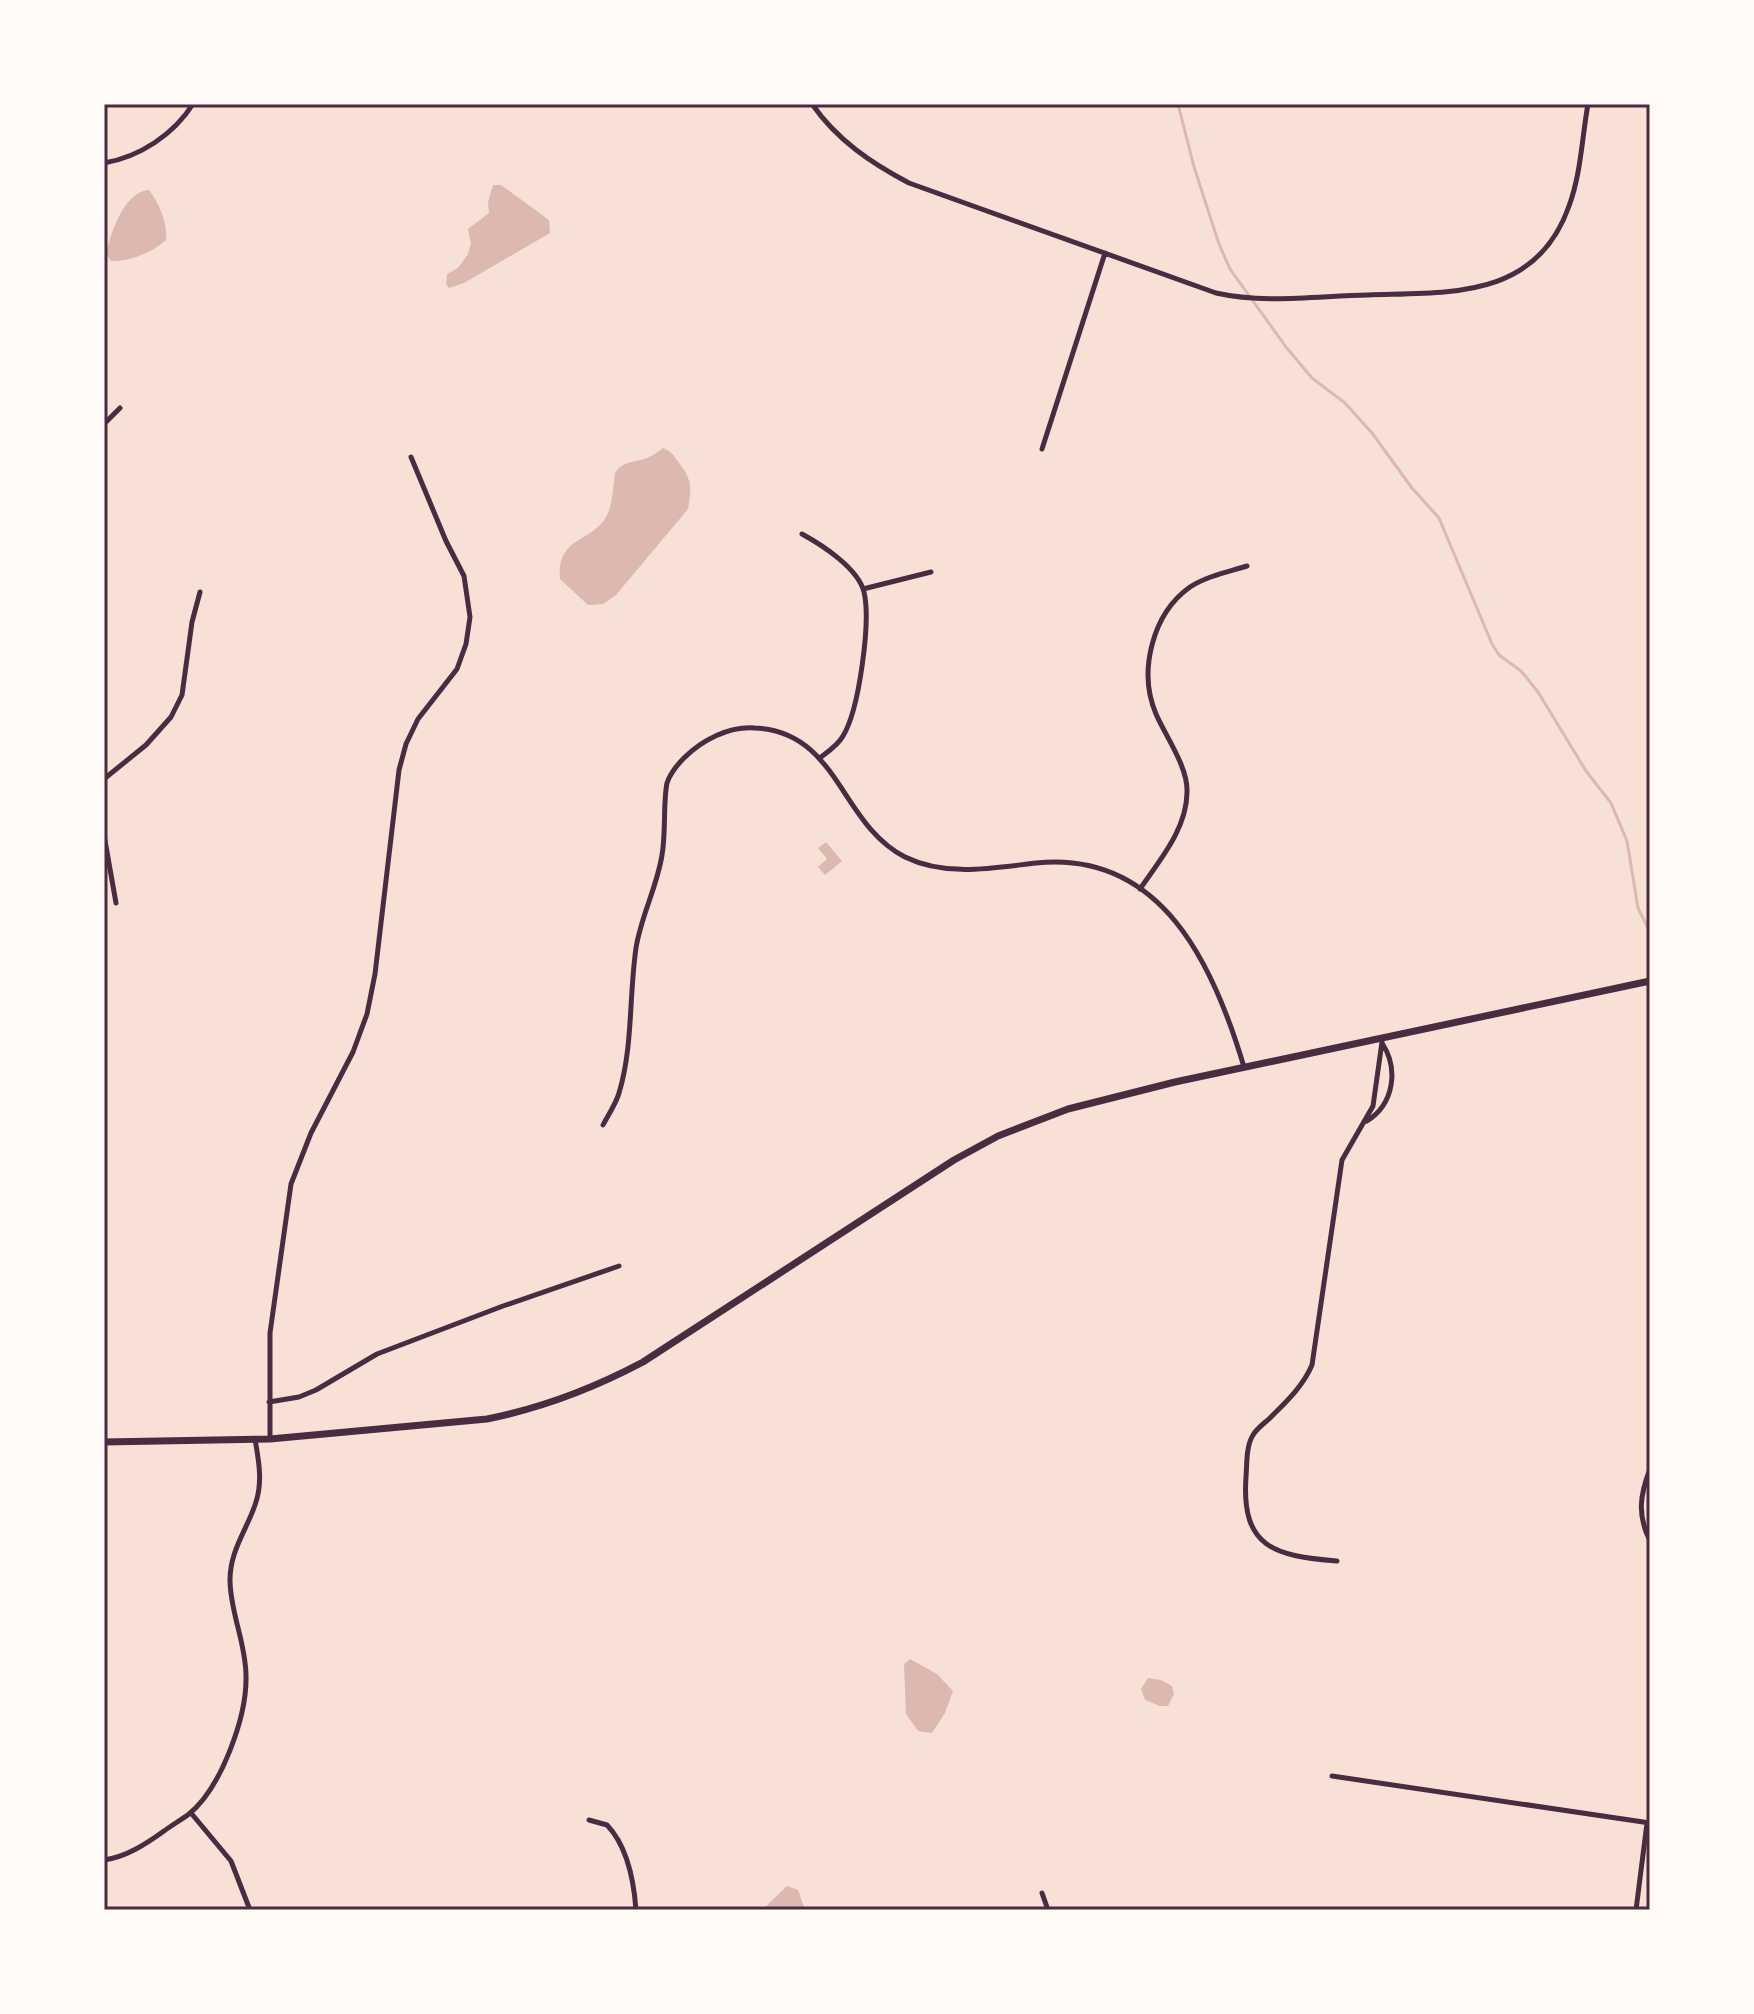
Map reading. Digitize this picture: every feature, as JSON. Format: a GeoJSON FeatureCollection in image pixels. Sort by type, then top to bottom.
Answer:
{"type":"FeatureCollection","features":[{"type":"Feature","properties":{"kind":"street"},"geometry":{"type":"LineString","coordinates":[[104,163],[126,157],[160,139],[193,104]]}},
{"type":"Feature","properties":{"kind":"street"},"geometry":{"type":"LineString","coordinates":[[812,104],[850,146],[909,183],[1216,293],[1236,297],[1452,292],[1492,284],[1530,262],[1546,246],[1563,221],[1574,191],[1588,104]]}},
{"type":"Feature","properties":{"kind":"street"},"geometry":{"type":"LineString","coordinates":[[1042,449],[1105,253]]}},
{"type":"Feature","properties":{"kind":"street"},"geometry":{"type":"LineString","coordinates":[[104,424],[120,408]]}},
{"type":"Feature","properties":{"kind":"street"},"geometry":{"type":"LineString","coordinates":[[270,1439],[270,1333],[291,1184],[311,1133],[353,1052],[367,1014],[375,974],[399,770],[406,744],[418,719],[457,669],[469,630],[470,603],[464,576],[411,457]]}},
{"type":"Feature","properties":{"kind":"street"},"geometry":{"type":"LineString","coordinates":[[802,534],[843,562],[863,589],[866,633],[851,714],[842,738],[821,757]]}},
{"type":"Feature","properties":{"kind":"street"},"geometry":{"type":"LineString","coordinates":[[1140,889],[1172,842],[1188,790],[1181,764],[1151,702],[1149,664],[1155,634],[1169,609],[1190,587],[1207,578],[1247,566]]}},
{"type":"Feature","properties":{"kind":"street"},"geometry":{"type":"LineString","coordinates":[[863,589],[931,572]]}},
{"type":"Feature","properties":{"kind":"street"},"geometry":{"type":"LineString","coordinates":[[104,779],[146,745],[177,706],[182,695],[192,622],[200,592]]}},
{"type":"Feature","properties":{"kind":"street"},"geometry":{"type":"LineString","coordinates":[[603,1125],[619,1096],[624,1074],[636,948],[662,858],[669,778],[696,748],[720,734],[746,727],[787,734],[803,742],[821,757],[871,831],[891,849],[916,862],[955,870],[1051,862],[1078,863],[1104,869],[1140,889],[1174,920],[1206,965],[1228,1014],[1245,1068]]}},
{"type":"Feature","properties":{"kind":"street"},"geometry":{"type":"LineString","coordinates":[[104,835],[116,903]]}},
{"type":"Feature","properties":{"kind":"street"},"geometry":{"type":"LineString","coordinates":[[104,1442],[270,1439],[487,1419],[561,1399],[612,1379],[643,1362],[954,1160],[998,1136],[1068,1109],[1175,1082],[1650,981]]}},
{"type":"Feature","properties":{"kind":"street"},"geometry":{"type":"LineString","coordinates":[[1364,1125],[1381,1111],[1389,1095],[1391,1067],[1380,1040]]}},
{"type":"Feature","properties":{"kind":"street"},"geometry":{"type":"LineString","coordinates":[[1337,1561],[1281,1553],[1264,1542],[1249,1522],[1244,1503],[1248,1449],[1253,1435],[1291,1398],[1312,1365],[1342,1160],[1364,1125],[1375,1098],[1380,1040]]}},
{"type":"Feature","properties":{"kind":"street"},"geometry":{"type":"LineString","coordinates":[[269,1402],[299,1397],[377,1354],[619,1266]]}},
{"type":"Feature","properties":{"kind":"street"},"geometry":{"type":"LineString","coordinates":[[104,1860],[146,1844],[191,1813],[224,1764],[245,1699],[244,1645],[230,1581],[234,1552],[258,1495],[261,1468],[255,1439]]}},
{"type":"Feature","properties":{"kind":"street"},"geometry":{"type":"LineString","coordinates":[[1650,1469],[1640,1497],[1642,1524],[1650,1541]]}},
{"type":"Feature","properties":{"kind":"street"},"geometry":{"type":"LineString","coordinates":[[1332,1776],[1648,1823],[1636,1910]]}},
{"type":"Feature","properties":{"kind":"street"},"geometry":{"type":"LineString","coordinates":[[191,1813],[231,1861],[250,1910]]}},
{"type":"Feature","properties":{"kind":"street"},"geometry":{"type":"LineString","coordinates":[[589,1820],[607,1825],[623,1851],[631,1874],[636,1910]]}},
{"type":"Feature","properties":{"kind":"street"},"geometry":{"type":"LineString","coordinates":[[1042,1893],[1048,1910]]}},
{"type":"Feature","properties":{"kind":"shaded area"},"geometry":{"type":"Polygon","coordinates":[[[493,185],[501,185],[549,220],[550,233],[464,283],[449,288],[446,284],[447,274],[458,268],[468,254],[471,243],[468,229],[489,213],[488,202],[493,185]]]}},
{"type":"Feature","properties":{"kind":"shaded area"},"geometry":{"type":"Polygon","coordinates":[[[149,190],[162,214],[166,240],[140,255],[111,261],[106,254],[120,214],[132,198],[149,190]]]}},
{"type":"Feature","properties":{"kind":"shaded area"},"geometry":{"type":"Polygon","coordinates":[[[663,448],[674,456],[688,478],[688,509],[616,595],[603,604],[588,605],[560,579],[564,555],[569,547],[592,532],[606,517],[615,473],[619,468],[663,448]]]}},
{"type":"Feature","properties":{"kind":"shaded area"},"geometry":{"type":"Polygon","coordinates":[[[826,842],[842,861],[825,875],[818,867],[827,859],[818,848],[826,842]]]}},
{"type":"Feature","properties":{"kind":"shaded area"},"geometry":{"type":"Polygon","coordinates":[[[910,1659],[937,1674],[953,1691],[945,1713],[932,1733],[918,1731],[906,1714],[904,1664],[910,1659]]]}},
{"type":"Feature","properties":{"kind":"shaded area"},"geometry":{"type":"Polygon","coordinates":[[[1148,1678],[1172,1686],[1174,1694],[1168,1706],[1145,1700],[1141,1689],[1148,1678]]]}},
{"type":"Feature","properties":{"kind":"shaded area"},"geometry":{"type":"Polygon","coordinates":[[[787,1886],[798,1890],[805,1910],[762,1910],[787,1886]]]}},
{"type":"Feature","properties":{"kind":"waterway"},"geometry":{"type":"LineString","coordinates":[[1178,104],[1194,167],[1230,269],[1312,378],[1345,403],[1439,518],[1492,644],[1499,655],[1521,671],[1538,692],[1586,771],[1611,803],[1627,841],[1638,908],[1650,932]]}}]}
